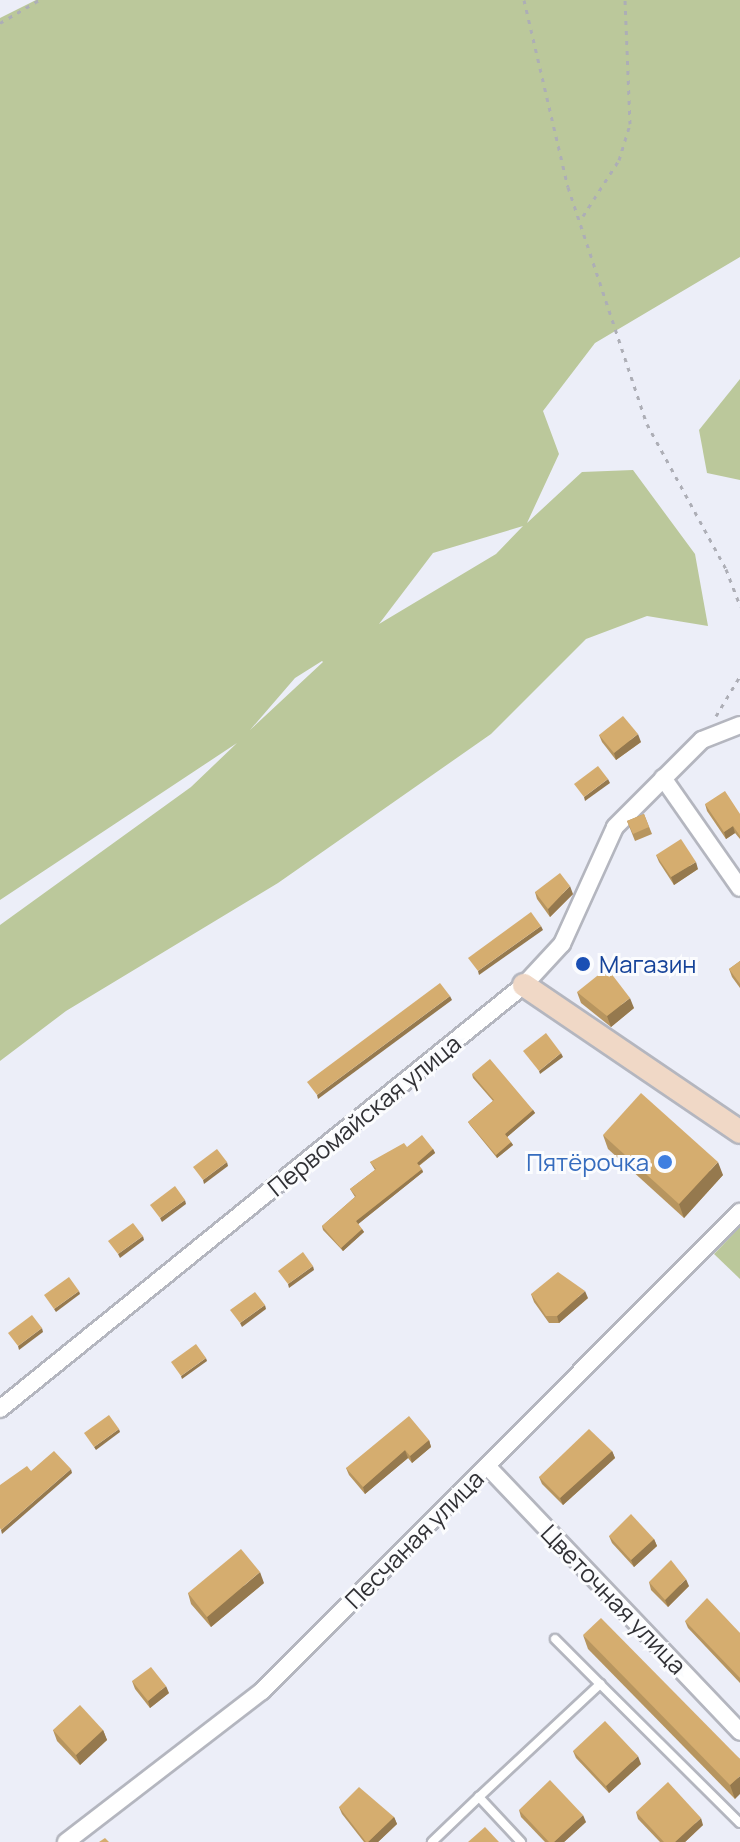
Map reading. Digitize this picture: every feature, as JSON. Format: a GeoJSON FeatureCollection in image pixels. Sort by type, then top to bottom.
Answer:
{"type":"FeatureCollection","features":[{"type":"Feature","properties":{"kind":"street"},"geometry":{"type":"LineString","coordinates":[[702,740],[740,725]]}},
{"type":"Feature","properties":{"kind":"street","name":"Первомайская улица"},"geometry":{"type":"LineString","coordinates":[[0,1409],[524,985],[562,944],[615,827],[702,740]]}},
{"type":"Feature","properties":{"kind":"street"},"geometry":{"type":"LineString","coordinates":[[663,778],[740,888]]}},
{"type":"Feature","properties":{"kind":"street"},"geometry":{"type":"LineString","coordinates":[[524,985],[740,1132]]}},
{"type":"Feature","properties":{"kind":"street","name":"Песчаная улица"},"geometry":{"type":"LineString","coordinates":[[66,1842],[262,1691],[740,1212]]}},
{"type":"Feature","properties":{"kind":"street","name":"Цветочная улица"},"geometry":{"type":"LineString","coordinates":[[487,1466],[740,1732]]}},
{"type":"Feature","properties":{"kind":"lane"},"geometry":{"type":"LineString","coordinates":[[555,1639],[738,1816]]}},
{"type":"Feature","properties":{"kind":"lane"},"geometry":{"type":"LineString","coordinates":[[432,1842],[600,1684]]}},
{"type":"Feature","properties":{"kind":"lane"},"geometry":{"type":"LineString","coordinates":[[479,1797],[521,1842]]}},
{"type":"Feature","properties":{"kind":"path"},"geometry":{"type":"LineString","coordinates":[[0,23],[39,0]]}},
{"type":"Feature","properties":{"kind":"path"},"geometry":{"type":"LineString","coordinates":[[524,0],[568,187],[582,217],[647,424],[726,569],[740,606]]}},
{"type":"Feature","properties":{"kind":"path"},"geometry":{"type":"LineString","coordinates":[[582,217],[619,160],[630,124],[625,0]]}},
{"type":"Feature","properties":{"kind":"path"},"geometry":{"type":"LineString","coordinates":[[702,740],[740,676]]}},
{"type":"Feature","properties":{"kind":"green space"},"geometry":{"type":"Polygon","coordinates":[[[36,0],[740,0],[740,257],[595,343],[543,411],[559,454],[527,523],[582,472],[633,470],[695,554],[708,626],[647,616],[586,639],[491,734],[278,883],[66,1011],[0,1061],[0,925],[191,787],[237,743],[0,900],[0,18],[36,0]],[[523,526],[433,553],[379,624],[496,554],[523,526]],[[323,662],[295,678],[250,730],[323,662]]]}},
{"type":"Feature","properties":{"kind":"green space"},"geometry":{"type":"Polygon","coordinates":[[[740,379],[740,480],[707,473],[699,430],[740,379]]]}},
{"type":"Feature","properties":{"kind":"green space"},"geometry":{"type":"Polygon","coordinates":[[[740,1227],[740,1279],[714,1254],[740,1227]]]}},
{"type":"Feature","properties":{"kind":"building"},"geometry":{"type":"Polygon","coordinates":[[[623,716],[638,734],[614,753],[599,735],[623,716]]]}},
{"type":"Feature","properties":{"kind":"building"},"geometry":{"type":"Polygon","coordinates":[[[598,766],[608,779],[584,797],[574,784],[598,766]]]}},
{"type":"Feature","properties":{"kind":"building"},"geometry":{"type":"Polygon","coordinates":[[[725,791],[740,814],[740,836],[733,826],[724,832],[705,804],[725,791]]]}},
{"type":"Feature","properties":{"kind":"building"},"geometry":{"type":"Polygon","coordinates":[[[644,814],[649,827],[633,834],[627,821],[644,814]]]}},
{"type":"Feature","properties":{"kind":"building"},"geometry":{"type":"Polygon","coordinates":[[[681,839],[696,862],[671,877],[656,855],[681,839]]]}},
{"type":"Feature","properties":{"kind":"building"},"geometry":{"type":"Polygon","coordinates":[[[560,873],[570,886],[548,909],[535,892],[560,873]]]}},
{"type":"Feature","properties":{"kind":"building"},"geometry":{"type":"Polygon","coordinates":[[[531,912],[541,926],[478,971],[468,958],[531,912]]]}},
{"type":"Feature","properties":{"kind":"building"},"geometry":{"type":"Polygon","coordinates":[[[740,961],[740,984],[729,969],[740,961]]]}},
{"type":"Feature","properties":{"kind":"building"},"geometry":{"type":"Polygon","coordinates":[[[607,968],[630,998],[607,1016],[577,992],[607,968]]]}},
{"type":"Feature","properties":{"kind":"building"},"geometry":{"type":"Polygon","coordinates":[[[440,983],[450,996],[317,1095],[307,1082],[440,983]]]}},
{"type":"Feature","properties":{"kind":"building"},"geometry":{"type":"Polygon","coordinates":[[[546,1033],[561,1053],[539,1071],[523,1051],[546,1033]]]}},
{"type":"Feature","properties":{"kind":"building"},"geometry":{"type":"Polygon","coordinates":[[[490,1059],[533,1110],[505,1134],[511,1142],[496,1155],[468,1122],[494,1100],[472,1074],[490,1059]]]}},
{"type":"Feature","properties":{"kind":"building","name":"Пятёрочка"},"geometry":{"type":"Polygon","coordinates":[[[641,1093],[718,1162],[679,1204],[603,1135],[641,1093]]]}},
{"type":"Feature","properties":{"kind":"building"},"geometry":{"type":"Polygon","coordinates":[[[422,1135],[433,1149],[417,1163],[422,1169],[356,1221],[362,1229],[341,1248],[322,1226],[356,1196],[350,1189],[376,1169],[370,1162],[404,1143],[407,1147],[422,1135]]]}},
{"type":"Feature","properties":{"kind":"building"},"geometry":{"type":"Polygon","coordinates":[[[217,1149],[227,1162],[203,1180],[193,1167],[217,1149]]]}},
{"type":"Feature","properties":{"kind":"building"},"geometry":{"type":"Polygon","coordinates":[[[175,1186],[185,1200],[160,1218],[150,1205],[175,1186]]]}},
{"type":"Feature","properties":{"kind":"building"},"geometry":{"type":"Polygon","coordinates":[[[133,1223],[143,1236],[118,1254],[108,1241],[133,1223]]]}},
{"type":"Feature","properties":{"kind":"building"},"geometry":{"type":"Polygon","coordinates":[[[303,1252],[313,1266],[288,1284],[278,1271],[303,1252]]]}},
{"type":"Feature","properties":{"kind":"building"},"geometry":{"type":"Polygon","coordinates":[[[558,1272],[585,1291],[557,1316],[546,1316],[531,1294],[558,1272]]]}},
{"type":"Feature","properties":{"kind":"building"},"geometry":{"type":"Polygon","coordinates":[[[69,1277],[79,1291],[54,1309],[44,1295],[69,1277]]]}},
{"type":"Feature","properties":{"kind":"building"},"geometry":{"type":"Polygon","coordinates":[[[255,1292],[265,1305],[240,1323],[230,1310],[255,1292]]]}},
{"type":"Feature","properties":{"kind":"building"},"geometry":{"type":"Polygon","coordinates":[[[32,1315],[42,1328],[18,1346],[8,1333],[32,1315]]]}},
{"type":"Feature","properties":{"kind":"building"},"geometry":{"type":"Polygon","coordinates":[[[196,1344],[206,1358],[181,1376],[171,1362],[196,1344]]]}},
{"type":"Feature","properties":{"kind":"building"},"geometry":{"type":"Polygon","coordinates":[[[109,1415],[119,1429],[94,1447],[84,1433],[109,1415]]]}},
{"type":"Feature","properties":{"kind":"building"},"geometry":{"type":"Polygon","coordinates":[[[409,1416],[429,1440],[410,1456],[405,1450],[363,1487],[346,1468],[409,1416]]]}},
{"type":"Feature","properties":{"kind":"building"},"geometry":{"type":"Polygon","coordinates":[[[589,1429],[612,1451],[560,1498],[539,1477],[589,1429]]]}},
{"type":"Feature","properties":{"kind":"building"},"geometry":{"type":"Polygon","coordinates":[[[54,1451],[71,1469],[1,1530],[0,1485],[27,1466],[31,1471],[54,1451]]]}},
{"type":"Feature","properties":{"kind":"building"},"geometry":{"type":"Polygon","coordinates":[[[631,1514],[654,1539],[631,1560],[609,1536],[631,1514]]]}},
{"type":"Feature","properties":{"kind":"building"},"geometry":{"type":"Polygon","coordinates":[[[241,1549],[260,1572],[207,1617],[188,1593],[241,1549]]]}},
{"type":"Feature","properties":{"kind":"building"},"geometry":{"type":"Polygon","coordinates":[[[671,1560],[686,1579],[665,1600],[649,1582],[671,1560]]]}},
{"type":"Feature","properties":{"kind":"building"},"geometry":{"type":"Polygon","coordinates":[[[707,1598],[740,1633],[740,1678],[685,1621],[707,1598]]]}},
{"type":"Feature","properties":{"kind":"building"},"geometry":{"type":"Polygon","coordinates":[[[601,1618],[740,1759],[740,1776],[730,1785],[583,1635],[601,1618]]]}},
{"type":"Feature","properties":{"kind":"building"},"geometry":{"type":"Polygon","coordinates":[[[151,1667],[166,1686],[148,1701],[132,1681],[151,1667]]]}},
{"type":"Feature","properties":{"kind":"building"},"geometry":{"type":"Polygon","coordinates":[[[80,1705],[103,1730],[76,1755],[53,1730],[80,1705]]]}},
{"type":"Feature","properties":{"kind":"building"},"geometry":{"type":"Polygon","coordinates":[[[605,1721],[638,1756],[606,1786],[573,1751],[605,1721]]]}},
{"type":"Feature","properties":{"kind":"building"},"geometry":{"type":"Polygon","coordinates":[[[550,1780],[583,1815],[554,1842],[549,1842],[519,1810],[550,1780]]]}},
{"type":"Feature","properties":{"kind":"building"},"geometry":{"type":"Polygon","coordinates":[[[668,1782],[701,1818],[675,1842],[664,1842],[636,1812],[668,1782]]]}},
{"type":"Feature","properties":{"kind":"building"},"geometry":{"type":"Polygon","coordinates":[[[359,1787],[394,1817],[368,1842],[339,1807],[359,1787]]]}},
{"type":"Feature","properties":{"kind":"building"},"geometry":{"type":"Polygon","coordinates":[[[485,1827],[499,1842],[468,1842],[485,1827]]]}},
{"type":"Feature","properties":{"kind":"place","name":"Магазин"},"geometry":{"type":"Point","coordinates":[583,964]}},
{"type":"Feature","properties":{"kind":"place","name":"Пятёрочка"},"geometry":{"type":"Point","coordinates":[665,1162]}}]}
